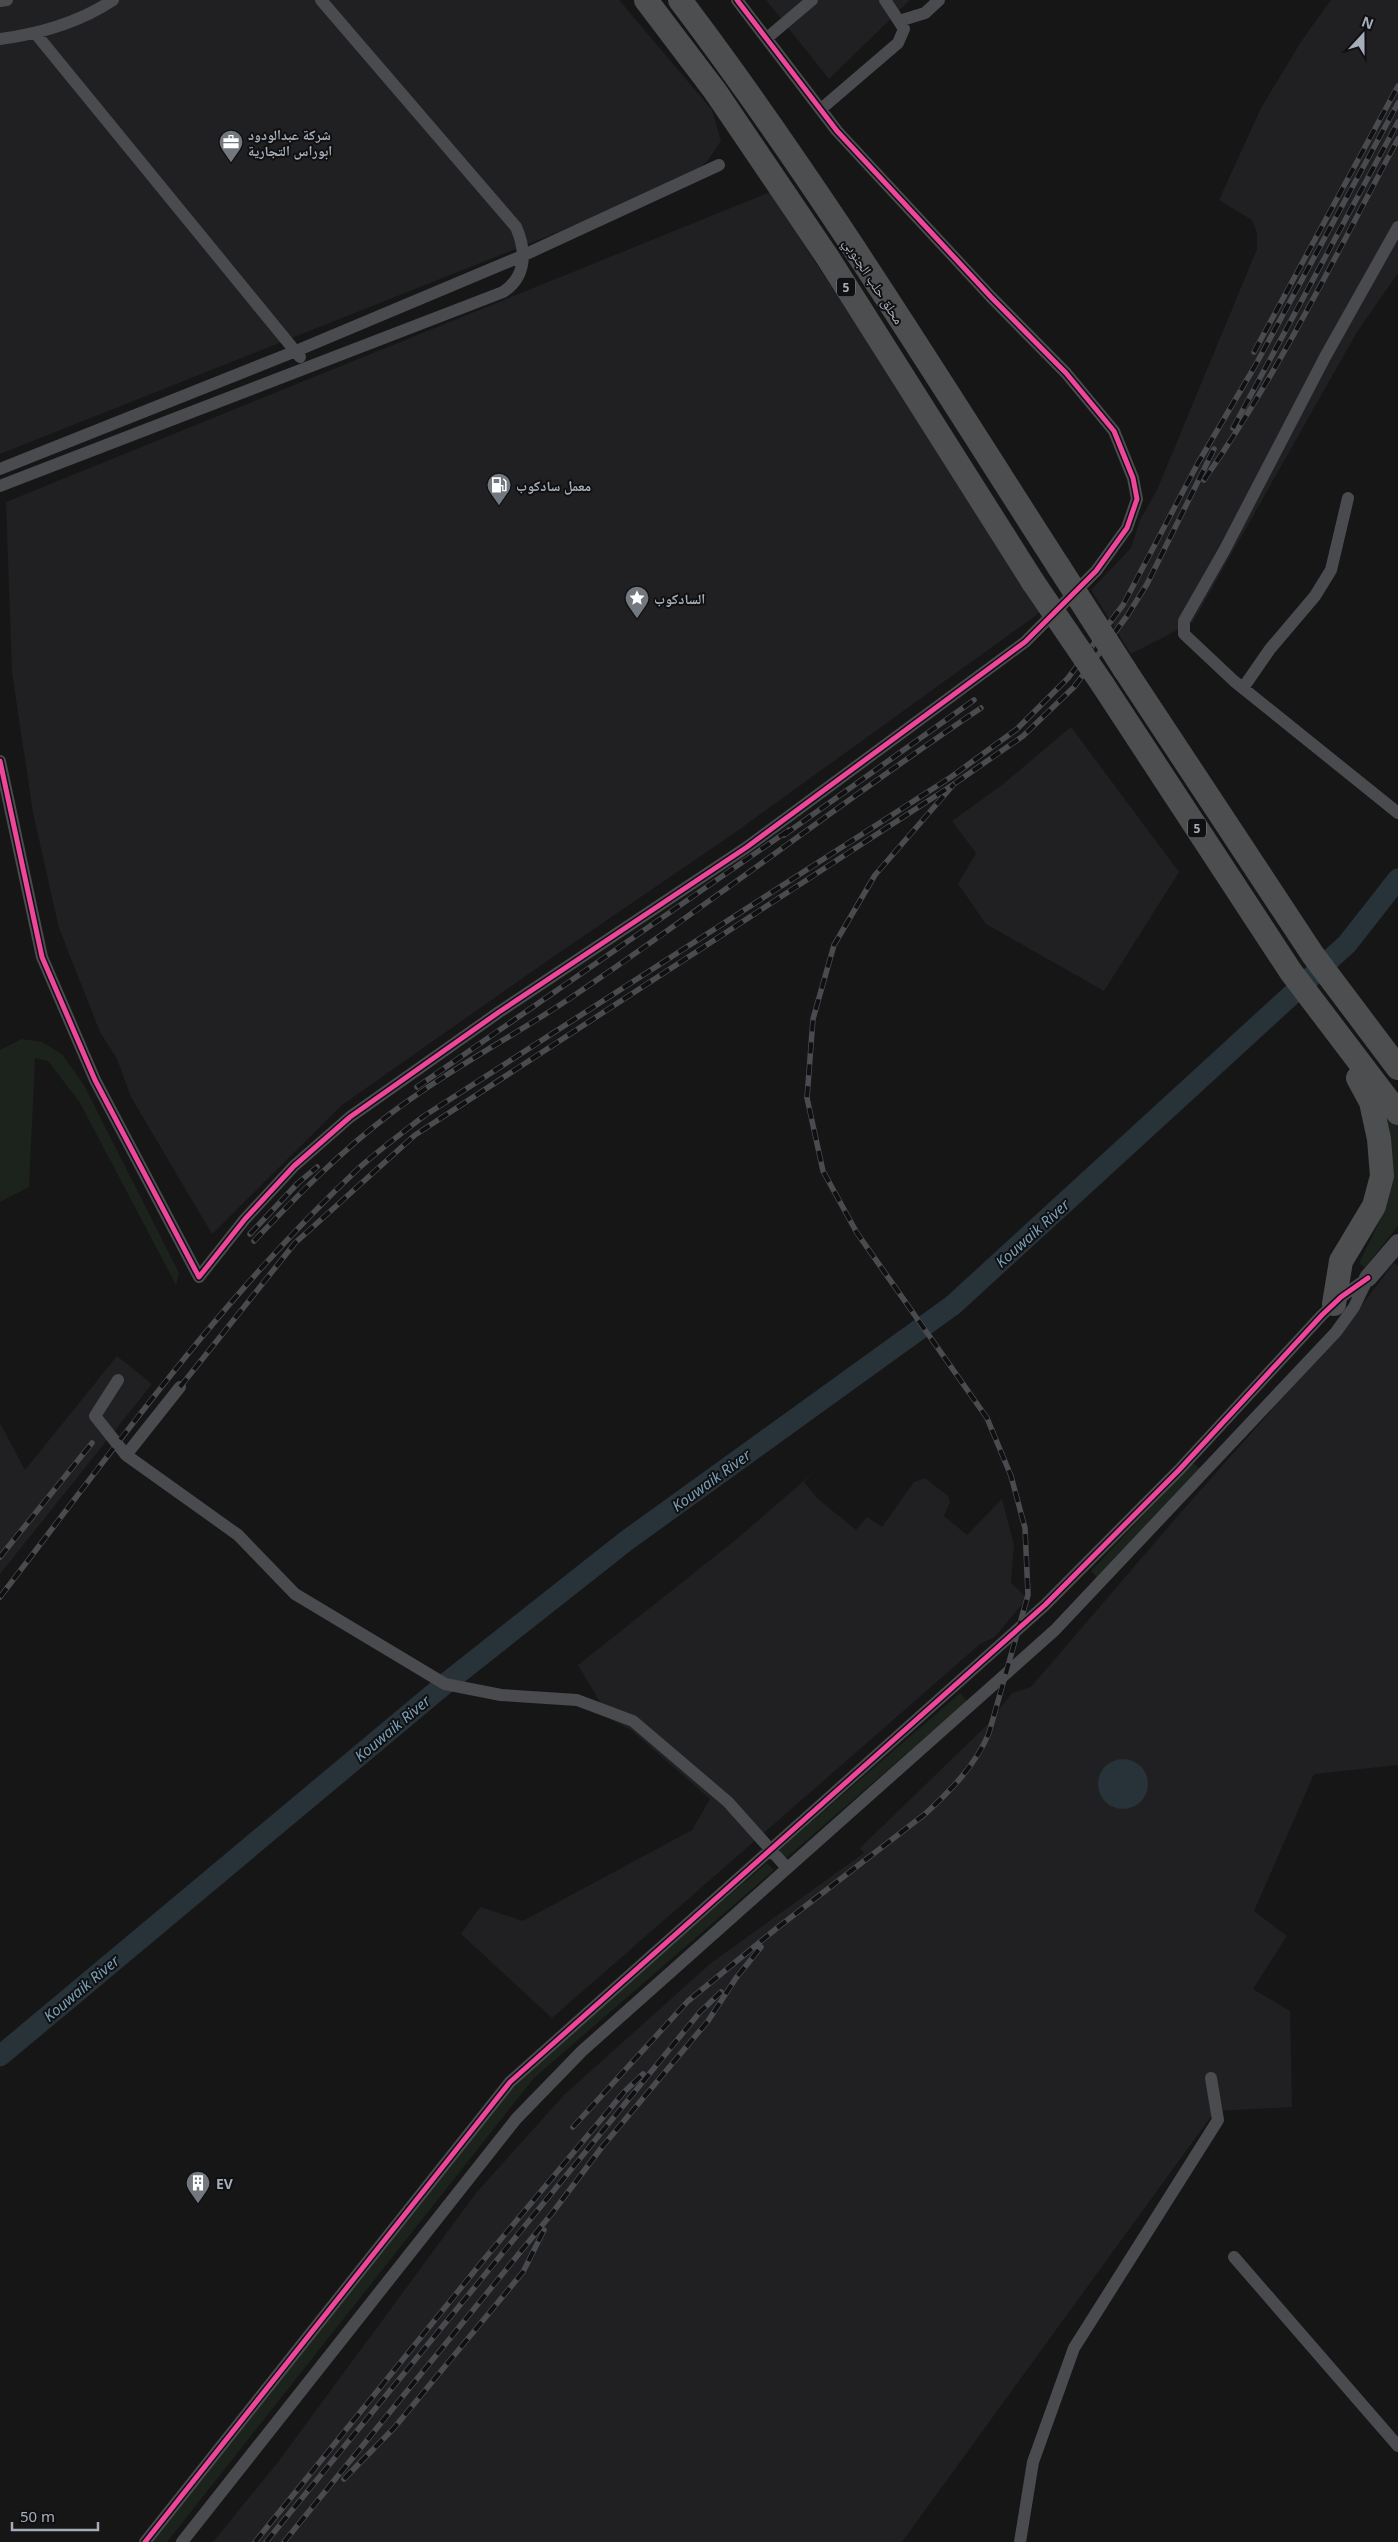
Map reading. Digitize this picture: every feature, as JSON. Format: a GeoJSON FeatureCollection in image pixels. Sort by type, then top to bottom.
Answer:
{"type":"FeatureCollection","features":[{"type":"Feature","properties":{"kind":"highway","name":"5"},"geometry":{"type":"LineString","coordinates":[[646,0],[715,91],[828,258],[1033,582],[1103,685],[1291,972],[1398,1113]]}},
{"type":"Feature","properties":{"kind":"highway","name":"محلق حلب الجنوبي"},"geometry":{"type":"LineString","coordinates":[[680,0],[738,77],[851,244],[1058,567],[1313,955],[1398,1068]]}},
{"type":"Feature","properties":{"kind":"highway"},"geometry":{"type":"LineString","coordinates":[[1320,1011],[1371,1102],[1379,1139],[1382,1176],[1374,1206],[1340,1261],[1334,1304]]}},
{"type":"Feature","properties":{"kind":"main road"},"geometry":{"type":"LineString","coordinates":[[1368,1278],[1398,1243]]}},
{"type":"Feature","properties":{"kind":"street"},"geometry":{"type":"LineString","coordinates":[[0,1],[7,0]]}},
{"type":"Feature","properties":{"kind":"street"},"geometry":{"type":"LineString","coordinates":[[0,39],[36,34],[102,7],[113,0]]}},
{"type":"Feature","properties":{"kind":"street"},"geometry":{"type":"LineString","coordinates":[[0,486],[161,422],[503,292],[518,279],[522,256],[521,237],[508,216],[321,0]]}},
{"type":"Feature","properties":{"kind":"street"},"geometry":{"type":"LineString","coordinates":[[0,761],[42,957],[94,1080],[198,1277],[245,1219],[294,1166],[350,1117],[499,1012],[747,847],[1017,648],[1096,571],[1127,528],[1137,500],[1133,478],[1114,431],[1066,373],[971,276],[838,131],[737,0]]}},
{"type":"Feature","properties":{"kind":"street"},"geometry":{"type":"LineString","coordinates":[[767,38],[812,0]]}},
{"type":"Feature","properties":{"kind":"street"},"geometry":{"type":"LineString","coordinates":[[821,109],[898,43],[904,29],[886,0]]}},
{"type":"Feature","properties":{"kind":"street"},"geometry":{"type":"LineString","coordinates":[[899,21],[925,14],[939,0]]}},
{"type":"Feature","properties":{"kind":"street"},"geometry":{"type":"LineString","coordinates":[[36,34],[307,366]]}},
{"type":"Feature","properties":{"kind":"street"},"geometry":{"type":"LineString","coordinates":[[0,469],[296,351],[522,256],[719,165]]}},
{"type":"Feature","properties":{"kind":"street"},"geometry":{"type":"LineString","coordinates":[[1398,227],[1320,365],[1224,550],[1184,620],[1184,634],[1243,688],[1398,812]]}},
{"type":"Feature","properties":{"kind":"street"},"geometry":{"type":"LineString","coordinates":[[155,408],[161,422]]}},
{"type":"Feature","properties":{"kind":"street"},"geometry":{"type":"LineString","coordinates":[[1243,688],[1270,650],[1315,596],[1331,570],[1348,498]]}},
{"type":"Feature","properties":{"kind":"street"},"geometry":{"type":"LineString","coordinates":[[145,2542],[510,2082],[1045,1605],[1179,1470],[1334,1304],[1368,1278]]}},
{"type":"Feature","properties":{"kind":"street"},"geometry":{"type":"LineString","coordinates":[[182,2542],[516,2119],[582,2051],[1055,1630],[1336,1332],[1354,1307],[1368,1278]]}},
{"type":"Feature","properties":{"kind":"street"},"geometry":{"type":"LineString","coordinates":[[118,1380],[95,1416],[126,1455],[238,1535],[295,1594],[445,1684],[501,1695],[577,1700],[633,1721],[728,1802],[787,1868]]}},
{"type":"Feature","properties":{"kind":"street"},"geometry":{"type":"LineString","coordinates":[[126,1455],[180,1387]]}},
{"type":"Feature","properties":{"kind":"street"},"geometry":{"type":"LineString","coordinates":[[1020,2542],[1033,2462],[1074,2348],[1218,2120],[1211,2078]]}},
{"type":"Feature","properties":{"kind":"street"},"geometry":{"type":"LineString","coordinates":[[1234,2257],[1398,2446]]}},
{"type":"Feature","properties":{"kind":"shaded area"},"geometry":{"type":"Polygon","coordinates":[[[0,0],[619,0],[712,110],[721,141],[708,160],[689,180],[0,454],[0,0]]]}},
{"type":"Feature","properties":{"kind":"shaded area"},"geometry":{"type":"Polygon","coordinates":[[[766,0],[910,0],[829,79],[766,0]]]}},
{"type":"Feature","properties":{"kind":"shaded area"},"geometry":{"type":"Polygon","coordinates":[[[1331,0],[1398,0],[1398,273],[1357,332],[1193,622],[1131,654],[1091,590],[1131,548],[1140,520],[1157,490],[1257,249],[1257,233],[1252,220],[1219,200],[1261,108],[1302,40],[1331,0]]]}},
{"type":"Feature","properties":{"kind":"shaded area"},"geometry":{"type":"Polygon","coordinates":[[[770,192],[1042,611],[730,836],[547,961],[342,1105],[212,1234],[131,1097],[117,1059],[100,1032],[59,928],[33,813],[12,672],[6,502],[770,192]]]}},
{"type":"Feature","properties":{"kind":"shaded area"},"geometry":{"type":"Polygon","coordinates":[[[1071,727],[1179,872],[1104,991],[986,924],[958,884],[976,853],[952,821],[1002,785],[1071,727]]]}},
{"type":"Feature","properties":{"kind":"shaded area"},"geometry":{"type":"Polygon","coordinates":[[[22,1039],[42,1042],[62,1054],[84,1085],[179,1273],[176,1285],[80,1103],[48,1061],[35,1058],[29,1187],[0,1202],[0,1050],[22,1039]]]}},
{"type":"Feature","properties":{"kind":"shaded area"},"geometry":{"type":"Polygon","coordinates":[[[1378,1098],[1398,1126],[1398,1226],[1365,1267],[1359,1263],[1381,1218],[1387,1195],[1378,1098]]]}},
{"type":"Feature","properties":{"kind":"shaded area"},"geometry":{"type":"Polygon","coordinates":[[[1394,1263],[1398,1266],[1398,1765],[1314,1774],[1254,1911],[1287,1936],[1253,1989],[1290,2011],[1292,2107],[1215,2111],[902,2542],[213,2542],[278,2462],[476,2193],[564,2095],[711,1963],[864,1853],[860,1848],[986,1726],[1012,1693],[1031,1687],[1182,1511],[1342,1331],[1394,1263]]]}},
{"type":"Feature","properties":{"kind":"shaded area"},"geometry":{"type":"Polygon","coordinates":[[[117,1356],[152,1384],[0,1574],[0,1423],[25,1470],[117,1356]]]}},
{"type":"Feature","properties":{"kind":"shaded area"},"geometry":{"type":"Polygon","coordinates":[[[1193,1463],[1201,1470],[1098,1578],[1091,1571],[1193,1463]]]}},
{"type":"Feature","properties":{"kind":"shaded area"},"geometry":{"type":"Polygon","coordinates":[[[822,1465],[804,1482],[818,1499],[856,1530],[867,1517],[882,1527],[914,1482],[925,1478],[948,1496],[950,1502],[944,1516],[967,1535],[1002,1499],[1014,1545],[1011,1583],[1027,1598],[995,1637],[980,1644],[552,2018],[461,1934],[480,1907],[523,1921],[692,1830],[710,1799],[631,1730],[610,1719],[578,1665],[738,1538],[822,1465]]]}},
{"type":"Feature","properties":{"kind":"shaded area"},"geometry":{"type":"Polygon","coordinates":[[[960,1693],[967,1701],[785,1859],[778,1851],[960,1693]]]}},
{"type":"Feature","properties":{"kind":"shaded area"},"geometry":{"type":"Polygon","coordinates":[[[1123,1759],[1133,1761],[1141,1766],[1146,1774],[1148,1784],[1146,1794],[1141,1802],[1133,1807],[1123,1809],[1113,1807],[1105,1802],[1100,1794],[1098,1784],[1100,1774],[1105,1766],[1113,1761],[1123,1759]]]}},
{"type":"Feature","properties":{"kind":"shaded area"},"geometry":{"type":"Polygon","coordinates":[[[767,1863],[774,1870],[534,2078],[167,2542],[150,2542],[503,2099],[527,2072],[568,2034],[767,1863]]]}},
{"type":"Feature","properties":{"kind":"waterway","name":"Kouwaik River"},"geometry":{"type":"LineString","coordinates":[[0,2056],[445,1684],[626,1541],[953,1305],[1347,944],[1398,879]]}},
{"type":"Feature","properties":{"kind":"railway"},"geometry":{"type":"LineString","coordinates":[[1254,352],[1398,86]]}},
{"type":"Feature","properties":{"kind":"railway"},"geometry":{"type":"LineString","coordinates":[[0,1597],[128,1430],[215,1321],[309,1217],[367,1161],[424,1116],[951,777],[1017,729],[1068,678],[1123,605],[1198,463],[1255,366],[1398,103]]}},
{"type":"Feature","properties":{"kind":"railway"},"geometry":{"type":"LineString","coordinates":[[1233,428],[1398,122]]}},
{"type":"Feature","properties":{"kind":"railway"},"geometry":{"type":"LineString","coordinates":[[1204,480],[1257,398],[1282,355],[1398,139]]}},
{"type":"Feature","properties":{"kind":"railway"},"geometry":{"type":"LineString","coordinates":[[180,1387],[295,1243],[415,1135],[954,784],[1023,736],[1074,687],[1127,616],[1147,584],[1214,449]]}},
{"type":"Feature","properties":{"kind":"railway"},"geometry":{"type":"LineString","coordinates":[[784,835],[974,700]]}},
{"type":"Feature","properties":{"kind":"railway"},"geometry":{"type":"LineString","coordinates":[[254,1241],[336,1159],[390,1114],[434,1083],[569,999],[981,708]]}},
{"type":"Feature","properties":{"kind":"railway"},"geometry":{"type":"LineString","coordinates":[[573,2127],[688,2001],[777,1928],[935,1805],[969,1767],[989,1733],[1028,1595],[1025,1528],[1011,1476],[987,1418],[857,1233],[823,1171],[807,1098],[813,1019],[834,945],[875,875],[954,784]]}},
{"type":"Feature","properties":{"kind":"railway"},"geometry":{"type":"LineString","coordinates":[[417,1087],[789,830]]}},
{"type":"Feature","properties":{"kind":"railway"},"geometry":{"type":"LineString","coordinates":[[250,1234],[298,1183],[317,1167]]}},
{"type":"Feature","properties":{"kind":"railway"},"geometry":{"type":"LineString","coordinates":[[0,1557],[92,1443]]}},
{"type":"Feature","properties":{"kind":"railway"},"geometry":{"type":"LineString","coordinates":[[284,2542],[553,2212],[602,2147],[708,2021],[736,1978],[761,1947]]}},
{"type":"Feature","properties":{"kind":"railway"},"geometry":{"type":"LineString","coordinates":[[266,2542],[700,2012],[721,1992]]}},
{"type":"Feature","properties":{"kind":"railway"},"geometry":{"type":"LineString","coordinates":[[255,2542],[481,2263],[624,2092],[643,2074]]}},
{"type":"Feature","properties":{"kind":"railway"},"geometry":{"type":"LineString","coordinates":[[344,2479],[394,2428],[523,2272],[544,2230]]}},
{"type":"Feature","properties":{"kind":"cycle path"},"geometry":{"type":"LineString","coordinates":[[0,761],[42,957],[95,1080],[199,1277],[245,1219],[294,1166],[350,1117],[499,1012],[747,847],[1025,642],[1096,571],[1127,528],[1137,499],[1133,478],[1114,431],[1066,373],[991,297],[837,131],[737,0]]}},
{"type":"Feature","properties":{"kind":"cycle path"},"geometry":{"type":"LineString","coordinates":[[145,2542],[510,2082],[1045,1605],[1179,1470],[1322,1315],[1341,1297],[1368,1278]]}},
{"type":"Feature","properties":{"kind":"place","name":"شركة عبدالودود ابوراس التجارية"},"geometry":{"type":"Point","coordinates":[231,163]}},
{"type":"Feature","properties":{"kind":"place","name":"معمل سادكوب"},"geometry":{"type":"Point","coordinates":[499,506]}},
{"type":"Feature","properties":{"kind":"place","name":"السادكوب"},"geometry":{"type":"Point","coordinates":[637,619]}},
{"type":"Feature","properties":{"kind":"place","name":"EV"},"geometry":{"type":"Point","coordinates":[198,2204]}}]}
